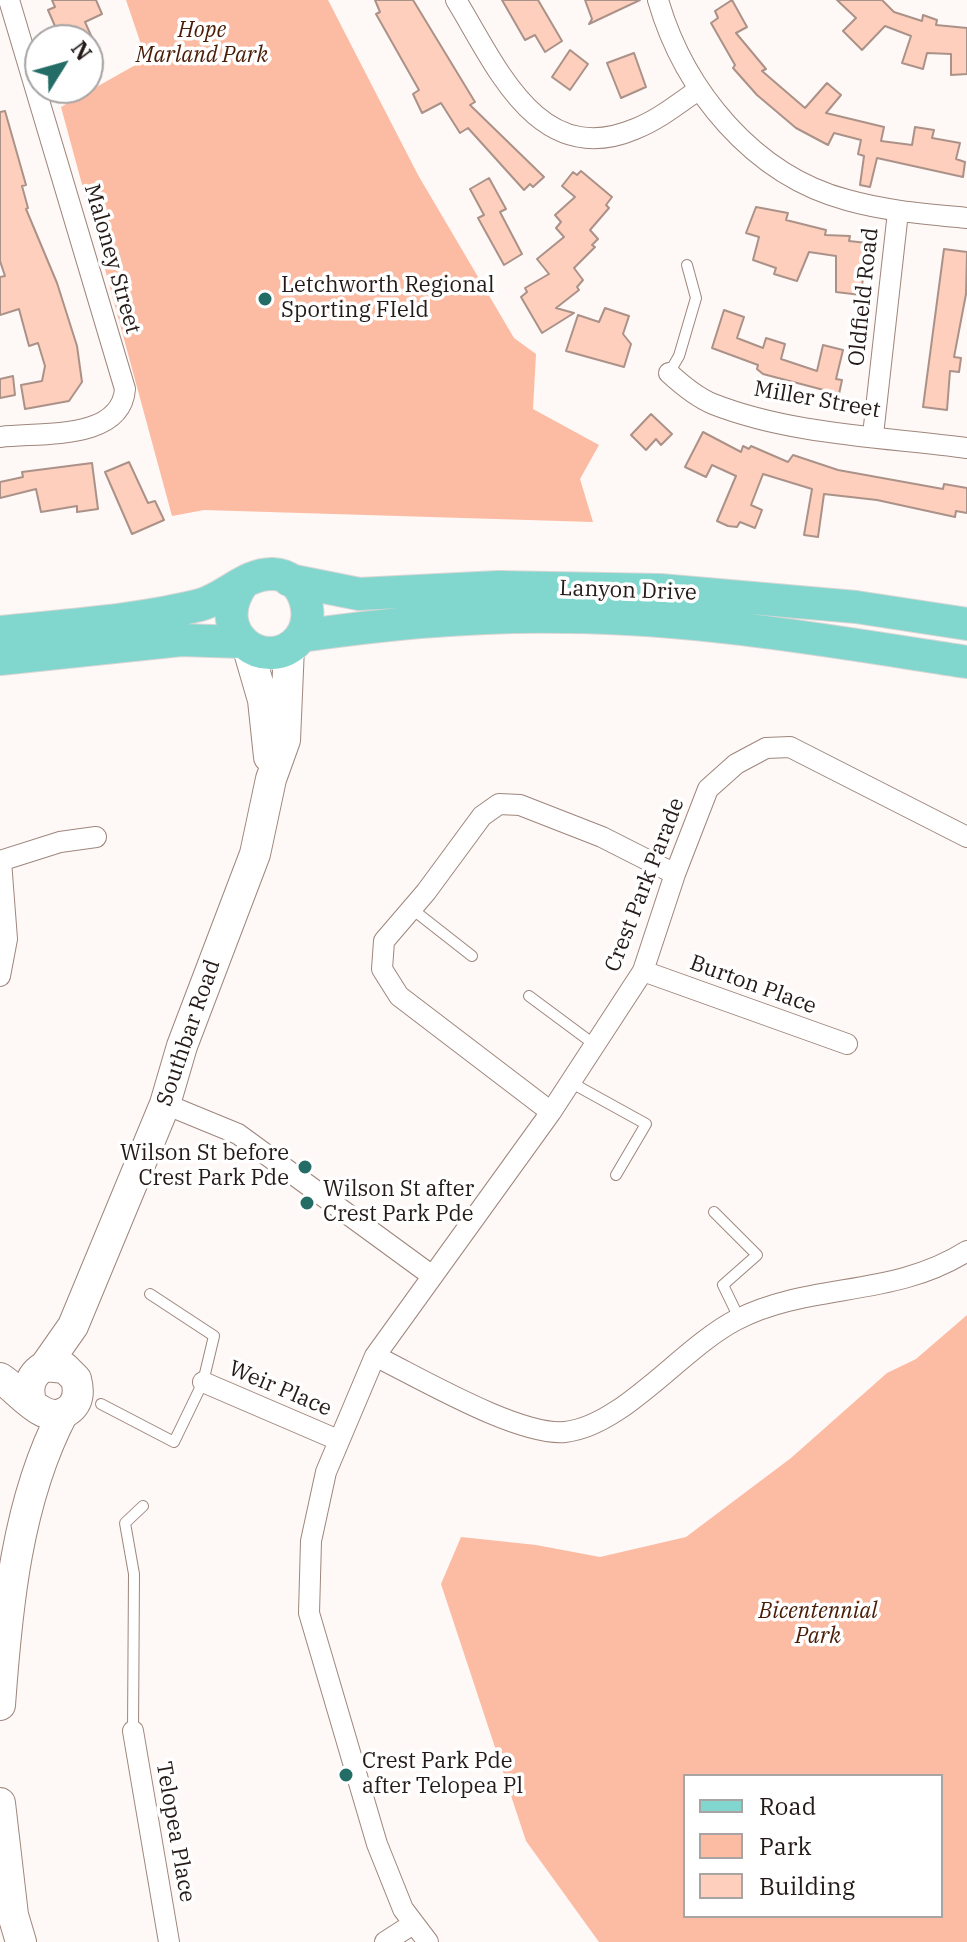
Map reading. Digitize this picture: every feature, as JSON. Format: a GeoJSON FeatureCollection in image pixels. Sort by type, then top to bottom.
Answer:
{"type":"FeatureCollection","features":[{"type":"Feature","properties":{"kind":"main road"},"geometry":{"type":"LineString","coordinates":[[0,632],[205,604],[255,576],[273,574],[289,580],[302,592],[308,605],[308,621],[295,642],[275,652],[259,651],[245,644],[181,640],[0,659]]}},
{"type":"Feature","properties":{"kind":"main road","name":"Lanyon Drive"},"geometry":{"type":"LineString","coordinates":[[289,580],[359,594],[498,587],[660,590],[856,607],[967,624]]}},
{"type":"Feature","properties":{"kind":"main road"},"geometry":{"type":"LineString","coordinates":[[243,583],[233,597],[230,612],[232,627],[245,644]]}},
{"type":"Feature","properties":{"kind":"main road","name":"Lanyon Drive"},"geometry":{"type":"LineString","coordinates":[[295,642],[414,621],[571,617],[818,640],[967,662]]}},
{"type":"Feature","properties":{"kind":"main road","name":"Southbar Road"},"geometry":{"type":"LineString","coordinates":[[48,1391],[165,1104],[182,1046],[255,854],[271,779],[285,740],[295,642]]}},
{"type":"Feature","properties":{"kind":"main road","name":"Southbar Road"},"geometry":{"type":"LineString","coordinates":[[245,644],[263,700],[271,779]]}},
{"type":"Feature","properties":{"kind":"main road"},"geometry":{"type":"LineString","coordinates":[[0,1362],[48,1391]]}},
{"type":"Feature","properties":{"kind":"main road"},"geometry":{"type":"LineString","coordinates":[[0,1378],[48,1391]]}},
{"type":"Feature","properties":{"kind":"main road"},"geometry":{"type":"LineString","coordinates":[[0,1705],[4,1650],[20,1540],[44,1450],[48,1391]]}},
{"type":"Feature","properties":{"kind":"main road"},"geometry":{"type":"LineString","coordinates":[[0,1803],[13,1915],[21,1942]]}},
{"type":"Feature","properties":{"kind":"street","name":"Maloney Street"},"geometry":{"type":"LineString","coordinates":[[0,437],[100,427],[115,417],[124,405],[125,389],[9,0]]}},
{"type":"Feature","properties":{"kind":"street"},"geometry":{"type":"LineString","coordinates":[[456,0],[527,111],[560,131],[577,136],[617,135],[636,129],[698,90]]}},
{"type":"Feature","properties":{"kind":"street"},"geometry":{"type":"LineString","coordinates":[[658,0],[682,61],[698,90],[735,133],[795,178],[844,199],[898,212],[967,218]]}},
{"type":"Feature","properties":{"kind":"street","name":"Oldfield Road"},"geometry":{"type":"LineString","coordinates":[[873,435],[898,212]]}},
{"type":"Feature","properties":{"kind":"street","name":"Miller Street"},"geometry":{"type":"LineString","coordinates":[[669,373],[689,391],[714,404],[770,419],[967,448]]}},
{"type":"Feature","properties":{"kind":"street","name":"Crest Park Parade"},"geometry":{"type":"LineString","coordinates":[[428,1942],[403,1909],[377,1844],[309,1613],[311,1541],[326,1472],[375,1356],[551,1112],[643,971],[675,874],[708,789],[736,764],[766,748],[790,747],[967,837]]}},
{"type":"Feature","properties":{"kind":"street"},"geometry":{"type":"LineString","coordinates":[[551,1112],[399,996],[382,969],[384,941],[482,816],[499,804],[520,805],[589,832],[675,874]]}},
{"type":"Feature","properties":{"kind":"street"},"geometry":{"type":"LineString","coordinates":[[0,976],[7,939],[1,861],[60,842],[96,837]]}},
{"type":"Feature","properties":{"kind":"street","name":"Burton Place"},"geometry":{"type":"LineString","coordinates":[[643,971],[847,1044]]}},
{"type":"Feature","properties":{"kind":"street"},"geometry":{"type":"LineString","coordinates":[[165,1104],[238,1134],[431,1275]]}},
{"type":"Feature","properties":{"kind":"street"},"geometry":{"type":"LineString","coordinates":[[375,1356],[525,1426],[565,1432],[585,1427],[616,1412],[697,1344],[739,1318],[807,1297],[886,1285],[967,1251]]}},
{"type":"Feature","properties":{"kind":"street","name":"Weir Place"},"geometry":{"type":"LineString","coordinates":[[203,1382],[338,1440]]}},
{"type":"Feature","properties":{"kind":"street","name":"Telopea Place"},"geometry":{"type":"LineString","coordinates":[[133,1731],[169,1942]]}},
{"type":"Feature","properties":{"kind":"street"},"geometry":{"type":"LineString","coordinates":[[385,1942],[413,1924]]}},
{"type":"Feature","properties":{"kind":"lane"},"geometry":{"type":"LineString","coordinates":[[669,373],[679,356],[696,298],[687,265]]}},
{"type":"Feature","properties":{"kind":"lane"},"geometry":{"type":"LineString","coordinates":[[412,909],[472,956]]}},
{"type":"Feature","properties":{"kind":"lane"},"geometry":{"type":"LineString","coordinates":[[529,996],[595,1045]]}},
{"type":"Feature","properties":{"kind":"lane"},"geometry":{"type":"LineString","coordinates":[[570,1082],[646,1124],[616,1175]]}},
{"type":"Feature","properties":{"kind":"lane"},"geometry":{"type":"LineString","coordinates":[[714,1212],[757,1255],[723,1285],[739,1318]]}},
{"type":"Feature","properties":{"kind":"lane"},"geometry":{"type":"LineString","coordinates":[[101,1404],[174,1442],[203,1382],[214,1336],[150,1294]]}},
{"type":"Feature","properties":{"kind":"lane"},"geometry":{"type":"LineString","coordinates":[[133,1731],[134,1574],[125,1523],[143,1506]]}},
{"type":"Feature","properties":{"kind":"green space","name":"Hope Marland Park"},"geometry":{"type":"Polygon","coordinates":[[[126,0],[328,0],[418,175],[514,338],[536,354],[533,409],[599,445],[580,479],[593,522],[204,510],[172,516],[61,107],[66,104],[104,104],[104,83],[146,59],[126,0]]]}},
{"type":"Feature","properties":{"kind":"green space","name":"Bicentennial Park"},"geometry":{"type":"Polygon","coordinates":[[[967,1315],[967,1942],[599,1942],[526,1841],[441,1584],[461,1537],[536,1545],[600,1557],[686,1537],[791,1458],[887,1373],[916,1359],[967,1315]]]}},
{"type":"Feature","properties":{"kind":"building"},"geometry":{"type":"Polygon","coordinates":[[[52,0],[96,0],[102,14],[86,24],[54,24],[48,10],[55,7],[52,0]]]}},
{"type":"Feature","properties":{"kind":"building"},"geometry":{"type":"Polygon","coordinates":[[[375,0],[413,0],[475,102],[470,105],[544,177],[533,187],[530,184],[524,190],[468,128],[460,133],[441,103],[422,113],[413,94],[419,90],[376,14],[380,12],[375,0]]]}},
{"type":"Feature","properties":{"kind":"building"},"geometry":{"type":"Polygon","coordinates":[[[502,0],[538,0],[562,41],[545,52],[535,35],[525,40],[502,0]]]}},
{"type":"Feature","properties":{"kind":"building"},"geometry":{"type":"Polygon","coordinates":[[[585,0],[640,0],[589,24],[592,19],[585,0]]]}},
{"type":"Feature","properties":{"kind":"building"},"geometry":{"type":"Polygon","coordinates":[[[732,0],[747,27],[736,33],[766,69],[762,71],[805,108],[827,83],[841,95],[826,113],[884,127],[881,141],[912,145],[915,127],[934,130],[932,138],[960,143],[956,159],[965,162],[963,177],[877,158],[870,187],[860,185],[864,156],[858,154],[861,140],[834,133],[828,145],[796,128],[757,95],[733,68],[735,65],[711,23],[718,18],[715,11],[732,0]]]}},
{"type":"Feature","properties":{"kind":"building"},"geometry":{"type":"Polygon","coordinates":[[[837,0],[882,0],[894,12],[922,21],[923,15],[937,20],[936,25],[967,28],[967,74],[951,75],[951,54],[927,53],[923,69],[902,63],[911,36],[885,26],[862,50],[843,31],[856,18],[837,0]]]}},
{"type":"Feature","properties":{"kind":"building"},"geometry":{"type":"Polygon","coordinates":[[[570,50],[588,64],[570,90],[552,77],[570,50]]]}},
{"type":"Feature","properties":{"kind":"building"},"geometry":{"type":"Polygon","coordinates":[[[634,53],[646,87],[621,98],[607,63],[634,53]]]}},
{"type":"Feature","properties":{"kind":"building"},"geometry":{"type":"Polygon","coordinates":[[[5,111],[26,185],[22,186],[26,209],[57,283],[77,346],[82,382],[69,401],[25,409],[21,385],[42,381],[45,366],[38,343],[29,346],[19,309],[0,315],[0,277],[5,276],[0,261],[0,112],[5,111]]]}},
{"type":"Feature","properties":{"kind":"building"},"geometry":{"type":"Polygon","coordinates":[[[581,171],[612,197],[606,205],[609,208],[590,230],[598,239],[592,245],[595,247],[574,268],[583,280],[577,287],[579,290],[556,308],[574,313],[542,333],[521,297],[527,292],[525,288],[549,274],[537,259],[564,237],[556,228],[561,222],[555,215],[575,197],[562,186],[573,172],[577,175],[581,171]]]}},
{"type":"Feature","properties":{"kind":"building"},"geometry":{"type":"Polygon","coordinates":[[[489,178],[506,209],[500,212],[522,254],[504,265],[478,218],[484,215],[470,189],[489,178]]]}},
{"type":"Feature","properties":{"kind":"building"},"geometry":{"type":"Polygon","coordinates":[[[756,207],[788,213],[786,220],[826,230],[825,235],[850,236],[849,241],[867,243],[861,295],[836,292],[836,256],[809,252],[797,281],[774,274],[776,268],[753,260],[759,237],[746,233],[756,207]]]}},
{"type":"Feature","properties":{"kind":"building"},"geometry":{"type":"Polygon","coordinates":[[[944,249],[967,252],[966,294],[954,357],[961,358],[959,372],[950,371],[947,410],[923,407],[944,249]]]}},
{"type":"Feature","properties":{"kind":"building"},"geometry":{"type":"Polygon","coordinates":[[[605,308],[629,316],[623,334],[631,344],[624,367],[566,351],[578,315],[599,322],[605,308]]]}},
{"type":"Feature","properties":{"kind":"building"},"geometry":{"type":"Polygon","coordinates":[[[724,310],[744,317],[737,338],[763,348],[766,338],[785,344],[781,359],[817,371],[823,345],[843,350],[836,379],[842,380],[839,394],[763,374],[757,369],[758,365],[712,348],[724,310]]]}},
{"type":"Feature","properties":{"kind":"building"},"geometry":{"type":"Polygon","coordinates":[[[13,376],[15,395],[0,398],[0,379],[13,376]]]}},
{"type":"Feature","properties":{"kind":"building"},"geometry":{"type":"Polygon","coordinates":[[[651,414],[672,434],[661,445],[656,439],[646,450],[631,435],[651,414]]]}},
{"type":"Feature","properties":{"kind":"building"},"geometry":{"type":"Polygon","coordinates":[[[703,432],[741,452],[743,446],[749,449],[751,446],[788,462],[793,455],[838,470],[943,489],[944,484],[967,488],[967,513],[956,511],[955,517],[877,500],[824,494],[818,537],[804,535],[812,489],[763,474],[751,505],[762,510],[755,528],[740,522],[737,527],[728,526],[717,521],[736,476],[712,465],[706,477],[685,467],[703,432]]]}},
{"type":"Feature","properties":{"kind":"building"},"geometry":{"type":"Polygon","coordinates":[[[129,462],[148,503],[155,501],[164,520],[132,534],[105,472],[129,462]]]}},
{"type":"Feature","properties":{"kind":"building"},"geometry":{"type":"Polygon","coordinates":[[[92,463],[98,509],[77,512],[77,506],[41,512],[36,489],[0,498],[0,482],[23,477],[22,472],[92,463]]]}},
{"type":"Feature","properties":{"kind":"place","name":"Letchworth Regional Sporting FIeld"},"geometry":{"type":"Point","coordinates":[265,299]}},
{"type":"Feature","properties":{"kind":"place","name":"Wilson St before Crest Park Pde"},"geometry":{"type":"Point","coordinates":[305,1167]}},
{"type":"Feature","properties":{"kind":"place","name":"Wilson St after Crest Park Pde"},"geometry":{"type":"Point","coordinates":[307,1203]}},
{"type":"Feature","properties":{"kind":"place","name":"Crest Park Pde after Telopea Pl"},"geometry":{"type":"Point","coordinates":[346,1775]}}]}
